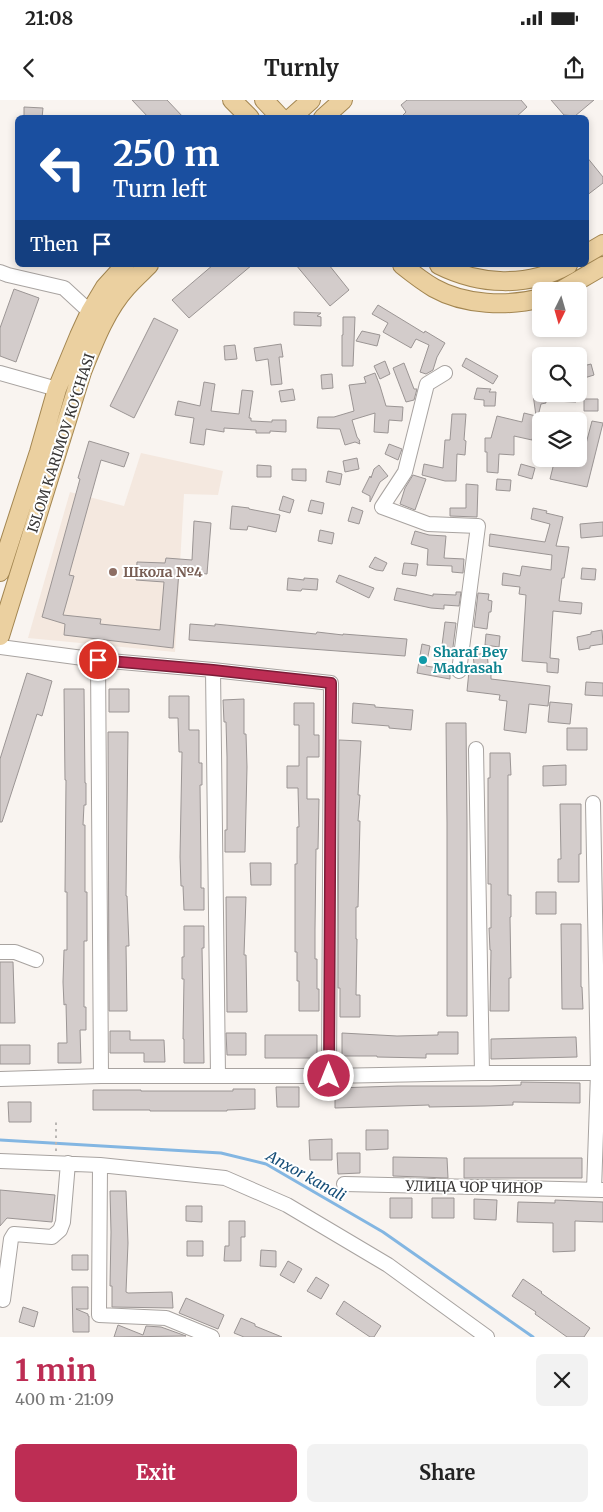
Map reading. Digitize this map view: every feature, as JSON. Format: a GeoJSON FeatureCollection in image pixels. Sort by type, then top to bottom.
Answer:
{"type":"FeatureCollection","features":[{"type":"Feature","properties":{"kind":"main road"},"geometry":{"type":"LineString","coordinates":[[232,100],[247,115]]}},
{"type":"Feature","properties":{"kind":"main road"},"geometry":{"type":"LineString","coordinates":[[264,100],[278,115]]}},
{"type":"Feature","properties":{"kind":"main road"},"geometry":{"type":"LineString","coordinates":[[294,115],[311,100]]}},
{"type":"Feature","properties":{"kind":"main road"},"geometry":{"type":"LineString","coordinates":[[326,115],[343,100]]}},
{"type":"Feature","properties":{"kind":"main road"},"geometry":{"type":"LineString","coordinates":[[589,252],[603,244]]}},
{"type":"Feature","properties":{"kind":"main road"},"geometry":{"type":"LineString","coordinates":[[575,282],[603,266]]}},
{"type":"Feature","properties":{"kind":"main road","name":"ISLOM KARIMOV KO‘CHASI"},"geometry":{"type":"LineString","coordinates":[[0,572],[39,452],[57,389],[90,312],[106,287],[123,267]]}},
{"type":"Feature","properties":{"kind":"main road","name":"ISLOM KARIMOV KO‘CHASI"},"geometry":{"type":"LineString","coordinates":[[0,636],[82,372],[109,311],[126,288],[147,267]]}},
{"type":"Feature","properties":{"kind":"main road"},"geometry":{"type":"LineString","coordinates":[[404,267],[436,289],[456,296],[496,304],[516,304],[532,300]]}},
{"type":"Feature","properties":{"kind":"main road"},"geometry":{"type":"LineString","coordinates":[[443,267],[455,273],[473,278],[519,281],[541,276],[563,267]]}},
{"type":"Feature","properties":{"kind":"street"},"geometry":{"type":"LineString","coordinates":[[0,272],[8,276],[64,288],[90,312]]}},
{"type":"Feature","properties":{"kind":"street"},"geometry":{"type":"LineString","coordinates":[[0,372],[57,389]]}},
{"type":"Feature","properties":{"kind":"street"},"geometry":{"type":"LineString","coordinates":[[445,374],[427,384],[405,472],[382,507],[428,524],[478,526],[459,671]]}},
{"type":"Feature","properties":{"kind":"street"},"geometry":{"type":"LineString","coordinates":[[0,647],[98,660],[331,683],[329,1076]]}},
{"type":"Feature","properties":{"kind":"street"},"geometry":{"type":"LineString","coordinates":[[98,660],[101,1076]]}},
{"type":"Feature","properties":{"kind":"street"},"geometry":{"type":"LineString","coordinates":[[213,670],[218,1075]]}},
{"type":"Feature","properties":{"kind":"street"},"geometry":{"type":"LineString","coordinates":[[476,749],[482,1073]]}},
{"type":"Feature","properties":{"kind":"street"},"geometry":{"type":"LineString","coordinates":[[593,803],[600,1073],[599,1190]]}},
{"type":"Feature","properties":{"kind":"street"},"geometry":{"type":"LineString","coordinates":[[0,952],[15,952],[36,960]]}},
{"type":"Feature","properties":{"kind":"street"},"geometry":{"type":"LineString","coordinates":[[0,1079],[101,1076],[600,1073]]}},
{"type":"Feature","properties":{"kind":"street"},"geometry":{"type":"LineString","coordinates":[[0,1161],[100,1164],[226,1178],[287,1205],[388,1265],[487,1337]]}},
{"type":"Feature","properties":{"kind":"street"},"geometry":{"type":"LineString","coordinates":[[3,1300],[11,1239],[14,1234],[52,1237],[60,1230],[63,1222],[68,1163]]}},
{"type":"Feature","properties":{"kind":"street"},"geometry":{"type":"LineString","coordinates":[[100,1164],[99,1314],[166,1318],[212,1337]]}},
{"type":"Feature","properties":{"kind":"street","name":"УЛИЦА ЧОР ЧИНОР"},"geometry":{"type":"LineString","coordinates":[[344,1184],[599,1190]]}},
{"type":"Feature","properties":{"kind":"path"},"geometry":{"type":"LineString","coordinates":[[56,1119],[56,1150]]}},
{"type":"Feature","properties":{"kind":"shaded area","name":"Школа №4"},"geometry":{"type":"Polygon","coordinates":[[[141,453],[223,471],[218,495],[184,494],[175,652],[28,638],[70,492],[124,506],[141,453]]]}},
{"type":"Feature","properties":{"kind":"building"},"geometry":{"type":"Polygon","coordinates":[[[132,100],[167,100],[181,115],[146,115],[132,100]]]}},
{"type":"Feature","properties":{"kind":"building"},"geometry":{"type":"Polygon","coordinates":[[[407,100],[521,100],[527,107],[518,115],[403,115],[406,112],[401,105],[407,100]]]}},
{"type":"Feature","properties":{"kind":"building"},"geometry":{"type":"Polygon","coordinates":[[[551,100],[594,100],[576,115],[564,115],[551,100]]]}},
{"type":"Feature","properties":{"kind":"building"},"geometry":{"type":"Polygon","coordinates":[[[24,107],[43,108],[42,115],[24,115],[24,107]]]}},
{"type":"Feature","properties":{"kind":"building"},"geometry":{"type":"Polygon","coordinates":[[[589,160],[603,177],[603,183],[589,194],[589,160]]]}},
{"type":"Feature","properties":{"kind":"building"},"geometry":{"type":"Polygon","coordinates":[[[211,267],[250,267],[189,318],[172,300],[211,267]]]}},
{"type":"Feature","properties":{"kind":"building"},"geometry":{"type":"Polygon","coordinates":[[[298,267],[331,267],[349,290],[330,306],[298,267]]]}},
{"type":"Feature","properties":{"kind":"building"},"geometry":{"type":"Polygon","coordinates":[[[14,289],[39,298],[16,362],[0,356],[0,328],[14,289]]]}},
{"type":"Feature","properties":{"kind":"building"},"geometry":{"type":"Polygon","coordinates":[[[378,305],[424,333],[425,331],[445,343],[437,357],[433,370],[426,374],[420,372],[429,345],[416,339],[411,348],[383,332],[388,323],[372,314],[378,305]]]}},
{"type":"Feature","properties":{"kind":"building"},"geometry":{"type":"Polygon","coordinates":[[[294,312],[321,313],[317,316],[321,317],[321,326],[294,325],[294,312]]]}},
{"type":"Feature","properties":{"kind":"building"},"geometry":{"type":"Polygon","coordinates":[[[343,317],[355,317],[353,366],[342,366],[343,317]]]}},
{"type":"Feature","properties":{"kind":"building"},"geometry":{"type":"Polygon","coordinates":[[[154,318],[178,330],[134,418],[110,406],[154,318]]]}},
{"type":"Feature","properties":{"kind":"building"},"geometry":{"type":"Polygon","coordinates":[[[362,331],[380,335],[377,346],[356,341],[362,331]]]}},
{"type":"Feature","properties":{"kind":"building"},"geometry":{"type":"Polygon","coordinates":[[[281,344],[283,357],[279,357],[282,384],[271,385],[268,359],[256,361],[254,348],[281,344]]]}},
{"type":"Feature","properties":{"kind":"building"},"geometry":{"type":"Polygon","coordinates":[[[235,345],[237,359],[225,360],[224,346],[235,345]]]}},
{"type":"Feature","properties":{"kind":"building"},"geometry":{"type":"Polygon","coordinates":[[[466,358],[498,376],[493,384],[462,366],[466,358]]]}},
{"type":"Feature","properties":{"kind":"building"},"geometry":{"type":"Polygon","coordinates":[[[385,361],[390,374],[380,379],[374,366],[385,361]]]}},
{"type":"Feature","properties":{"kind":"building"},"geometry":{"type":"Polygon","coordinates":[[[404,363],[414,389],[417,389],[414,400],[406,402],[393,368],[404,363]]]}},
{"type":"Feature","properties":{"kind":"building"},"geometry":{"type":"Polygon","coordinates":[[[591,364],[594,375],[587,377],[587,365],[591,364]]]}},
{"type":"Feature","properties":{"kind":"building"},"geometry":{"type":"Polygon","coordinates":[[[375,373],[386,406],[403,407],[402,421],[389,420],[388,433],[374,432],[375,413],[352,420],[360,444],[355,442],[345,445],[340,429],[317,428],[318,417],[334,417],[354,411],[349,385],[366,383],[364,377],[375,373]]]}},
{"type":"Feature","properties":{"kind":"building"},"geometry":{"type":"Polygon","coordinates":[[[332,374],[333,388],[322,389],[321,375],[332,374]]]}},
{"type":"Feature","properties":{"kind":"building"},"geometry":{"type":"Polygon","coordinates":[[[204,382],[215,384],[211,411],[239,414],[242,390],[253,391],[249,418],[251,418],[251,421],[272,422],[272,420],[286,420],[286,432],[270,431],[270,433],[256,433],[256,430],[224,428],[224,432],[206,429],[204,445],[190,443],[194,418],[175,415],[178,401],[200,406],[204,382]]]}},
{"type":"Feature","properties":{"kind":"building"},"geometry":{"type":"Polygon","coordinates":[[[477,388],[491,389],[489,392],[496,392],[495,406],[484,406],[484,400],[474,399],[477,388]]]}},
{"type":"Feature","properties":{"kind":"building"},"geometry":{"type":"Polygon","coordinates":[[[293,389],[295,400],[281,402],[279,391],[293,389]]]}},
{"type":"Feature","properties":{"kind":"building"},"geometry":{"type":"Polygon","coordinates":[[[587,399],[598,399],[598,411],[584,411],[584,402],[587,402],[587,399]]]}},
{"type":"Feature","properties":{"kind":"building"},"geometry":{"type":"Polygon","coordinates":[[[534,402],[546,402],[541,404],[539,412],[535,412],[534,402]]]}},
{"type":"Feature","properties":{"kind":"building"},"geometry":{"type":"Polygon","coordinates":[[[524,413],[532,415],[532,440],[514,436],[514,455],[499,454],[498,473],[487,472],[485,438],[491,438],[497,416],[522,422],[524,413]]]}},
{"type":"Feature","properties":{"kind":"building"},"geometry":{"type":"Polygon","coordinates":[[[452,414],[466,414],[465,455],[457,454],[456,481],[445,481],[422,475],[424,464],[443,468],[445,440],[450,440],[452,414]]]}},
{"type":"Feature","properties":{"kind":"building"},"geometry":{"type":"Polygon","coordinates":[[[592,421],[603,423],[587,487],[550,479],[553,467],[587,467],[587,440],[592,421]]]}},
{"type":"Feature","properties":{"kind":"building"},"geometry":{"type":"Polygon","coordinates":[[[89,441],[129,453],[124,467],[101,460],[69,575],[74,576],[63,615],[101,619],[100,624],[160,630],[164,582],[136,580],[137,562],[165,563],[166,558],[192,560],[194,521],[211,523],[207,574],[179,571],[173,648],[64,635],[65,624],[42,617],[89,441]]]}},
{"type":"Feature","properties":{"kind":"building"},"geometry":{"type":"Polygon","coordinates":[[[389,444],[402,449],[398,460],[385,454],[389,444]]]}},
{"type":"Feature","properties":{"kind":"building"},"geometry":{"type":"Polygon","coordinates":[[[357,458],[359,469],[345,472],[343,461],[357,458]]]}},
{"type":"Feature","properties":{"kind":"building"},"geometry":{"type":"Polygon","coordinates":[[[521,464],[535,468],[532,479],[518,475],[521,464]]]}},
{"type":"Feature","properties":{"kind":"building"},"geometry":{"type":"Polygon","coordinates":[[[257,465],[271,466],[271,477],[257,477],[257,465]]]}},
{"type":"Feature","properties":{"kind":"building"},"geometry":{"type":"Polygon","coordinates":[[[379,465],[388,476],[380,482],[370,502],[370,496],[362,492],[370,476],[371,478],[374,469],[379,465]]]}},
{"type":"Feature","properties":{"kind":"building"},"geometry":{"type":"Polygon","coordinates":[[[292,469],[306,469],[306,481],[292,480],[292,469]]]}},
{"type":"Feature","properties":{"kind":"building"},"geometry":{"type":"Polygon","coordinates":[[[328,471],[342,474],[340,485],[326,482],[328,471]]]}},
{"type":"Feature","properties":{"kind":"building"},"geometry":{"type":"Polygon","coordinates":[[[413,475],[426,479],[415,510],[400,504],[405,488],[413,475]]]}},
{"type":"Feature","properties":{"kind":"building"},"geometry":{"type":"Polygon","coordinates":[[[497,479],[511,480],[510,491],[496,490],[497,479]]]}},
{"type":"Feature","properties":{"kind":"building"},"geometry":{"type":"Polygon","coordinates":[[[466,484],[478,485],[477,517],[450,516],[450,508],[466,508],[466,484]]]}},
{"type":"Feature","properties":{"kind":"building"},"geometry":{"type":"Polygon","coordinates":[[[283,496],[294,500],[290,513],[279,510],[283,496]]]}},
{"type":"Feature","properties":{"kind":"building"},"geometry":{"type":"Polygon","coordinates":[[[311,500],[324,503],[322,514],[308,511],[311,500]]]}},
{"type":"Feature","properties":{"kind":"building"},"geometry":{"type":"Polygon","coordinates":[[[232,506],[280,515],[276,532],[248,526],[247,530],[230,529],[232,506]]]}},
{"type":"Feature","properties":{"kind":"building"},"geometry":{"type":"Polygon","coordinates":[[[352,507],[363,511],[359,524],[348,521],[352,507]]]}},
{"type":"Feature","properties":{"kind":"building"},"geometry":{"type":"Polygon","coordinates":[[[533,508],[563,517],[556,546],[569,547],[559,601],[582,603],[581,614],[553,611],[550,658],[559,659],[558,673],[547,672],[547,663],[522,661],[526,595],[519,594],[520,587],[502,585],[503,573],[520,576],[522,566],[551,570],[552,555],[489,546],[490,534],[545,542],[550,524],[531,519],[533,508]]]}},
{"type":"Feature","properties":{"kind":"building"},"geometry":{"type":"Polygon","coordinates":[[[603,522],[603,536],[581,538],[580,524],[603,522]]]}},
{"type":"Feature","properties":{"kind":"building"},"geometry":{"type":"Polygon","coordinates":[[[320,530],[334,533],[332,544],[318,541],[320,530]]]}},
{"type":"Feature","properties":{"kind":"building"},"geometry":{"type":"Polygon","coordinates":[[[415,531],[429,535],[446,536],[444,558],[464,559],[463,573],[452,572],[452,566],[427,565],[428,549],[411,544],[415,531]]]}},
{"type":"Feature","properties":{"kind":"building"},"geometry":{"type":"Polygon","coordinates":[[[375,557],[387,563],[383,571],[369,567],[375,557]]]}},
{"type":"Feature","properties":{"kind":"building"},"geometry":{"type":"Polygon","coordinates":[[[404,563],[418,564],[416,576],[402,574],[404,563]]]}},
{"type":"Feature","properties":{"kind":"building"},"geometry":{"type":"Polygon","coordinates":[[[582,568],[596,569],[595,580],[581,579],[582,568]]]}},
{"type":"Feature","properties":{"kind":"building"},"geometry":{"type":"Polygon","coordinates":[[[339,575],[374,588],[369,598],[336,582],[339,575]]]}},
{"type":"Feature","properties":{"kind":"building"},"geometry":{"type":"Polygon","coordinates":[[[288,578],[318,579],[317,590],[287,590],[288,578]]]}},
{"type":"Feature","properties":{"kind":"building"},"geometry":{"type":"Polygon","coordinates":[[[397,588],[433,596],[433,594],[456,595],[456,592],[461,592],[459,606],[444,605],[444,609],[431,608],[394,600],[397,588]]]}},
{"type":"Feature","properties":{"kind":"building"},"geometry":{"type":"Polygon","coordinates":[[[478,593],[489,594],[488,600],[492,601],[487,629],[474,627],[478,593]]]}},
{"type":"Feature","properties":{"kind":"building"},"geometry":{"type":"Polygon","coordinates":[[[445,622],[456,623],[452,655],[441,653],[445,622]]]}},
{"type":"Feature","properties":{"kind":"building"},"geometry":{"type":"Polygon","coordinates":[[[190,624],[215,626],[215,624],[316,634],[317,632],[407,639],[405,656],[189,640],[190,624]]]}},
{"type":"Feature","properties":{"kind":"building"},"geometry":{"type":"Polygon","coordinates":[[[602,630],[603,644],[579,650],[577,637],[602,630]]]}},
{"type":"Feature","properties":{"kind":"building"},"geometry":{"type":"Polygon","coordinates":[[[486,634],[500,636],[499,647],[485,645],[486,634]]]}},
{"type":"Feature","properties":{"kind":"building","name":"Sharaf Bey Madrasah"},"geometry":{"type":"Polygon","coordinates":[[[422,644],[430,646],[426,666],[450,670],[450,679],[417,673],[422,644]]]}},
{"type":"Feature","properties":{"kind":"building"},"geometry":{"type":"Polygon","coordinates":[[[487,653],[491,679],[550,686],[548,706],[529,704],[526,733],[504,730],[507,701],[499,700],[500,695],[467,691],[469,671],[475,672],[473,655],[487,653]]]}},
{"type":"Feature","properties":{"kind":"building"},"geometry":{"type":"Polygon","coordinates":[[[27,673],[52,681],[42,716],[37,714],[2,822],[0,822],[0,759],[27,673]]]}},
{"type":"Feature","properties":{"kind":"building"},"geometry":{"type":"Polygon","coordinates":[[[586,682],[603,683],[603,696],[585,695],[586,682]]]}},
{"type":"Feature","properties":{"kind":"building"},"geometry":{"type":"Polygon","coordinates":[[[64,689],[84,689],[86,805],[84,805],[83,825],[85,825],[87,941],[84,941],[86,1030],[80,1030],[81,1063],[58,1063],[58,1043],[67,1043],[66,1004],[64,1005],[63,982],[64,950],[67,950],[64,689]]]}},
{"type":"Feature","properties":{"kind":"building"},"geometry":{"type":"Polygon","coordinates":[[[109,689],[129,689],[129,712],[109,712],[109,689]]]}},
{"type":"Feature","properties":{"kind":"building"},"geometry":{"type":"Polygon","coordinates":[[[169,696],[189,696],[189,730],[199,730],[199,763],[202,763],[202,785],[200,785],[201,888],[204,888],[204,910],[184,910],[180,857],[182,752],[179,752],[178,718],[169,718],[169,696]]]}},
{"type":"Feature","properties":{"kind":"building"},"geometry":{"type":"Polygon","coordinates":[[[244,699],[244,734],[246,734],[247,767],[245,852],[225,852],[225,830],[227,830],[227,757],[223,700],[244,699]]]}},
{"type":"Feature","properties":{"kind":"building"},"geometry":{"type":"Polygon","coordinates":[[[550,702],[572,704],[570,724],[548,722],[550,702]]]}},
{"type":"Feature","properties":{"kind":"building"},"geometry":{"type":"Polygon","coordinates":[[[294,703],[314,703],[314,735],[319,735],[319,757],[307,757],[307,799],[319,799],[318,849],[316,849],[315,959],[317,959],[319,1011],[299,1011],[299,981],[297,981],[297,952],[295,952],[295,864],[297,864],[297,827],[299,827],[298,788],[287,788],[287,766],[299,766],[299,725],[294,725],[294,703]]]}},
{"type":"Feature","properties":{"kind":"building"},"geometry":{"type":"Polygon","coordinates":[[[353,703],[413,710],[411,730],[352,723],[353,703]]]}},
{"type":"Feature","properties":{"kind":"building"},"geometry":{"type":"Polygon","coordinates":[[[446,723],[466,723],[467,1016],[447,1016],[446,723]]]}},
{"type":"Feature","properties":{"kind":"building"},"geometry":{"type":"Polygon","coordinates":[[[567,728],[587,728],[587,750],[567,750],[567,728]]]}},
{"type":"Feature","properties":{"kind":"building"},"geometry":{"type":"Polygon","coordinates":[[[108,732],[128,732],[126,896],[129,946],[126,946],[127,1011],[109,1011],[108,732]]]}},
{"type":"Feature","properties":{"kind":"building"},"geometry":{"type":"Polygon","coordinates":[[[339,740],[361,741],[358,795],[360,795],[358,821],[360,821],[358,907],[356,907],[356,995],[360,995],[360,1017],[340,1017],[340,988],[338,988],[339,740]]]}},
{"type":"Feature","properties":{"kind":"building"},"geometry":{"type":"Polygon","coordinates":[[[490,753],[510,753],[511,775],[508,775],[508,895],[511,895],[509,1011],[490,1011],[491,950],[489,928],[491,928],[491,884],[488,884],[488,778],[490,778],[490,753]]]}},
{"type":"Feature","properties":{"kind":"building"},"geometry":{"type":"Polygon","coordinates":[[[566,765],[566,785],[543,786],[543,766],[566,765]]]}},
{"type":"Feature","properties":{"kind":"building"},"geometry":{"type":"Polygon","coordinates":[[[560,804],[581,804],[579,882],[558,882],[558,859],[561,859],[560,804]]]}},
{"type":"Feature","properties":{"kind":"building"},"geometry":{"type":"Polygon","coordinates":[[[250,863],[271,863],[271,885],[251,885],[250,863]]]}},
{"type":"Feature","properties":{"kind":"building"},"geometry":{"type":"Polygon","coordinates":[[[536,892],[556,892],[556,914],[536,914],[536,892]]]}},
{"type":"Feature","properties":{"kind":"building"},"geometry":{"type":"Polygon","coordinates":[[[226,897],[246,897],[244,955],[246,955],[247,1012],[227,1012],[226,897]]]}},
{"type":"Feature","properties":{"kind":"building"},"geometry":{"type":"Polygon","coordinates":[[[561,924],[581,924],[583,1009],[562,1009],[561,924]]]}},
{"type":"Feature","properties":{"kind":"building"},"geometry":{"type":"Polygon","coordinates":[[[184,926],[204,926],[204,948],[202,948],[204,1063],[184,1063],[184,979],[182,979],[182,957],[184,957],[184,926]]]}},
{"type":"Feature","properties":{"kind":"building"},"geometry":{"type":"Polygon","coordinates":[[[0,962],[13,962],[15,1023],[0,1023],[0,962]]]}},
{"type":"Feature","properties":{"kind":"building"},"geometry":{"type":"Polygon","coordinates":[[[110,1031],[130,1031],[130,1040],[164,1040],[165,1062],[144,1062],[144,1053],[110,1053],[110,1031]]]}},
{"type":"Feature","properties":{"kind":"building"},"geometry":{"type":"Polygon","coordinates":[[[438,1032],[458,1032],[458,1054],[426,1054],[426,1058],[342,1056],[342,1033],[397,1036],[438,1035],[438,1032]]]}},
{"type":"Feature","properties":{"kind":"building"},"geometry":{"type":"Polygon","coordinates":[[[226,1033],[246,1033],[246,1055],[227,1055],[226,1033]]]}},
{"type":"Feature","properties":{"kind":"building"},"geometry":{"type":"Polygon","coordinates":[[[265,1035],[317,1035],[317,1058],[265,1058],[265,1035]]]}},
{"type":"Feature","properties":{"kind":"building"},"geometry":{"type":"Polygon","coordinates":[[[576,1037],[577,1057],[491,1059],[491,1039],[576,1037]]]}},
{"type":"Feature","properties":{"kind":"building"},"geometry":{"type":"Polygon","coordinates":[[[0,1045],[30,1045],[30,1064],[0,1064],[0,1045]]]}},
{"type":"Feature","properties":{"kind":"building"},"geometry":{"type":"Polygon","coordinates":[[[521,1082],[580,1083],[580,1103],[513,1102],[513,1105],[485,1106],[429,1107],[429,1105],[335,1108],[335,1088],[521,1085],[521,1082]]]}},
{"type":"Feature","properties":{"kind":"building"},"geometry":{"type":"Polygon","coordinates":[[[276,1087],[299,1087],[299,1107],[277,1107],[276,1087]]]}},
{"type":"Feature","properties":{"kind":"building"},"geometry":{"type":"Polygon","coordinates":[[[233,1089],[255,1089],[255,1109],[227,1111],[93,1110],[93,1090],[233,1091],[233,1089]]]}},
{"type":"Feature","properties":{"kind":"building"},"geometry":{"type":"Polygon","coordinates":[[[8,1102],[31,1102],[31,1122],[9,1122],[8,1102]]]}},
{"type":"Feature","properties":{"kind":"building"},"geometry":{"type":"Polygon","coordinates":[[[366,1130],[388,1130],[388,1149],[366,1150],[366,1130]]]}},
{"type":"Feature","properties":{"kind":"building"},"geometry":{"type":"Polygon","coordinates":[[[332,1139],[332,1160],[310,1160],[309,1140],[332,1139]]]}},
{"type":"Feature","properties":{"kind":"building"},"geometry":{"type":"Polygon","coordinates":[[[337,1153],[360,1153],[360,1173],[338,1174],[337,1153]]]}},
{"type":"Feature","properties":{"kind":"building"},"geometry":{"type":"Polygon","coordinates":[[[393,1157],[447,1158],[448,1178],[393,1176],[393,1157]]]}},
{"type":"Feature","properties":{"kind":"building"},"geometry":{"type":"Polygon","coordinates":[[[464,1158],[582,1158],[582,1178],[464,1178],[464,1158]]]}},
{"type":"Feature","properties":{"kind":"building"},"geometry":{"type":"Polygon","coordinates":[[[0,1190],[55,1195],[52,1222],[7,1218],[0,1226],[0,1190]]]}},
{"type":"Feature","properties":{"kind":"building"},"geometry":{"type":"Polygon","coordinates":[[[110,1191],[126,1191],[128,1243],[126,1292],[172,1292],[173,1308],[112,1307],[112,1286],[110,1286],[110,1191]]]}},
{"type":"Feature","properties":{"kind":"building"},"geometry":{"type":"Polygon","coordinates":[[[390,1198],[412,1198],[412,1218],[390,1218],[390,1198]]]}},
{"type":"Feature","properties":{"kind":"building"},"geometry":{"type":"Polygon","coordinates":[[[432,1198],[454,1198],[454,1218],[432,1218],[432,1198]]]}},
{"type":"Feature","properties":{"kind":"building"},"geometry":{"type":"Polygon","coordinates":[[[474,1199],[497,1200],[496,1220],[474,1219],[474,1199]]]}},
{"type":"Feature","properties":{"kind":"building"},"geometry":{"type":"Polygon","coordinates":[[[555,1200],[603,1202],[603,1222],[575,1221],[575,1251],[553,1252],[553,1223],[517,1222],[518,1202],[555,1203],[555,1200]]]}},
{"type":"Feature","properties":{"kind":"building"},"geometry":{"type":"Polygon","coordinates":[[[186,1206],[202,1206],[202,1222],[186,1221],[186,1206]]]}},
{"type":"Feature","properties":{"kind":"building"},"geometry":{"type":"Polygon","coordinates":[[[229,1221],[245,1221],[245,1237],[241,1237],[241,1261],[224,1261],[225,1246],[229,1246],[229,1221]]]}},
{"type":"Feature","properties":{"kind":"building"},"geometry":{"type":"Polygon","coordinates":[[[187,1241],[203,1241],[203,1256],[187,1256],[187,1241]]]}},
{"type":"Feature","properties":{"kind":"building"},"geometry":{"type":"Polygon","coordinates":[[[261,1250],[276,1251],[276,1267],[260,1266],[261,1250]]]}},
{"type":"Feature","properties":{"kind":"building"},"geometry":{"type":"Polygon","coordinates":[[[72,1255],[88,1255],[88,1270],[72,1270],[72,1255]]]}},
{"type":"Feature","properties":{"kind":"building"},"geometry":{"type":"Polygon","coordinates":[[[288,1261],[302,1269],[294,1283],[280,1275],[288,1261]]]}},
{"type":"Feature","properties":{"kind":"building"},"geometry":{"type":"Polygon","coordinates":[[[316,1277],[329,1285],[321,1299],[307,1291],[316,1277]]]}},
{"type":"Feature","properties":{"kind":"building"},"geometry":{"type":"Polygon","coordinates":[[[523,1279],[590,1328],[584,1337],[567,1337],[535,1314],[536,1312],[512,1296],[523,1279]]]}},
{"type":"Feature","properties":{"kind":"building"},"geometry":{"type":"Polygon","coordinates":[[[72,1287],[88,1287],[88,1309],[76,1309],[88,1314],[89,1332],[73,1332],[72,1287]]]}},
{"type":"Feature","properties":{"kind":"building"},"geometry":{"type":"Polygon","coordinates":[[[186,1298],[224,1315],[218,1329],[179,1313],[186,1298]]]}},
{"type":"Feature","properties":{"kind":"building"},"geometry":{"type":"Polygon","coordinates":[[[344,1301],[381,1326],[374,1337],[370,1337],[336,1314],[344,1301]]]}},
{"type":"Feature","properties":{"kind":"building"},"geometry":{"type":"Polygon","coordinates":[[[23,1307],[38,1312],[34,1327],[19,1322],[23,1307]]]}},
{"type":"Feature","properties":{"kind":"building"},"geometry":{"type":"Polygon","coordinates":[[[241,1318],[282,1337],[244,1337],[234,1333],[241,1318]]]}},
{"type":"Feature","properties":{"kind":"building"},"geometry":{"type":"Polygon","coordinates":[[[118,1325],[143,1335],[146,1326],[161,1327],[186,1336],[114,1337],[118,1325]]]}},
{"type":"Feature","properties":{"kind":"waterway","name":"Anxor kanali"},"geometry":{"type":"LineString","coordinates":[[0,1140],[221,1153],[266,1164],[383,1232],[533,1337]]}},
{"type":"Feature","properties":{"kind":"place","name":"Школа №4"},"geometry":{"type":"Point","coordinates":[113,572]}},
{"type":"Feature","properties":{"kind":"place","name":"Sharaf Bey Madrasah"},"geometry":{"type":"Point","coordinates":[423,660]}},
{"type":"Feature","properties":{"kind":"route"},"geometry":{"type":"LineString","coordinates":[[98,660],[331,683],[329,1076]]}}]}
